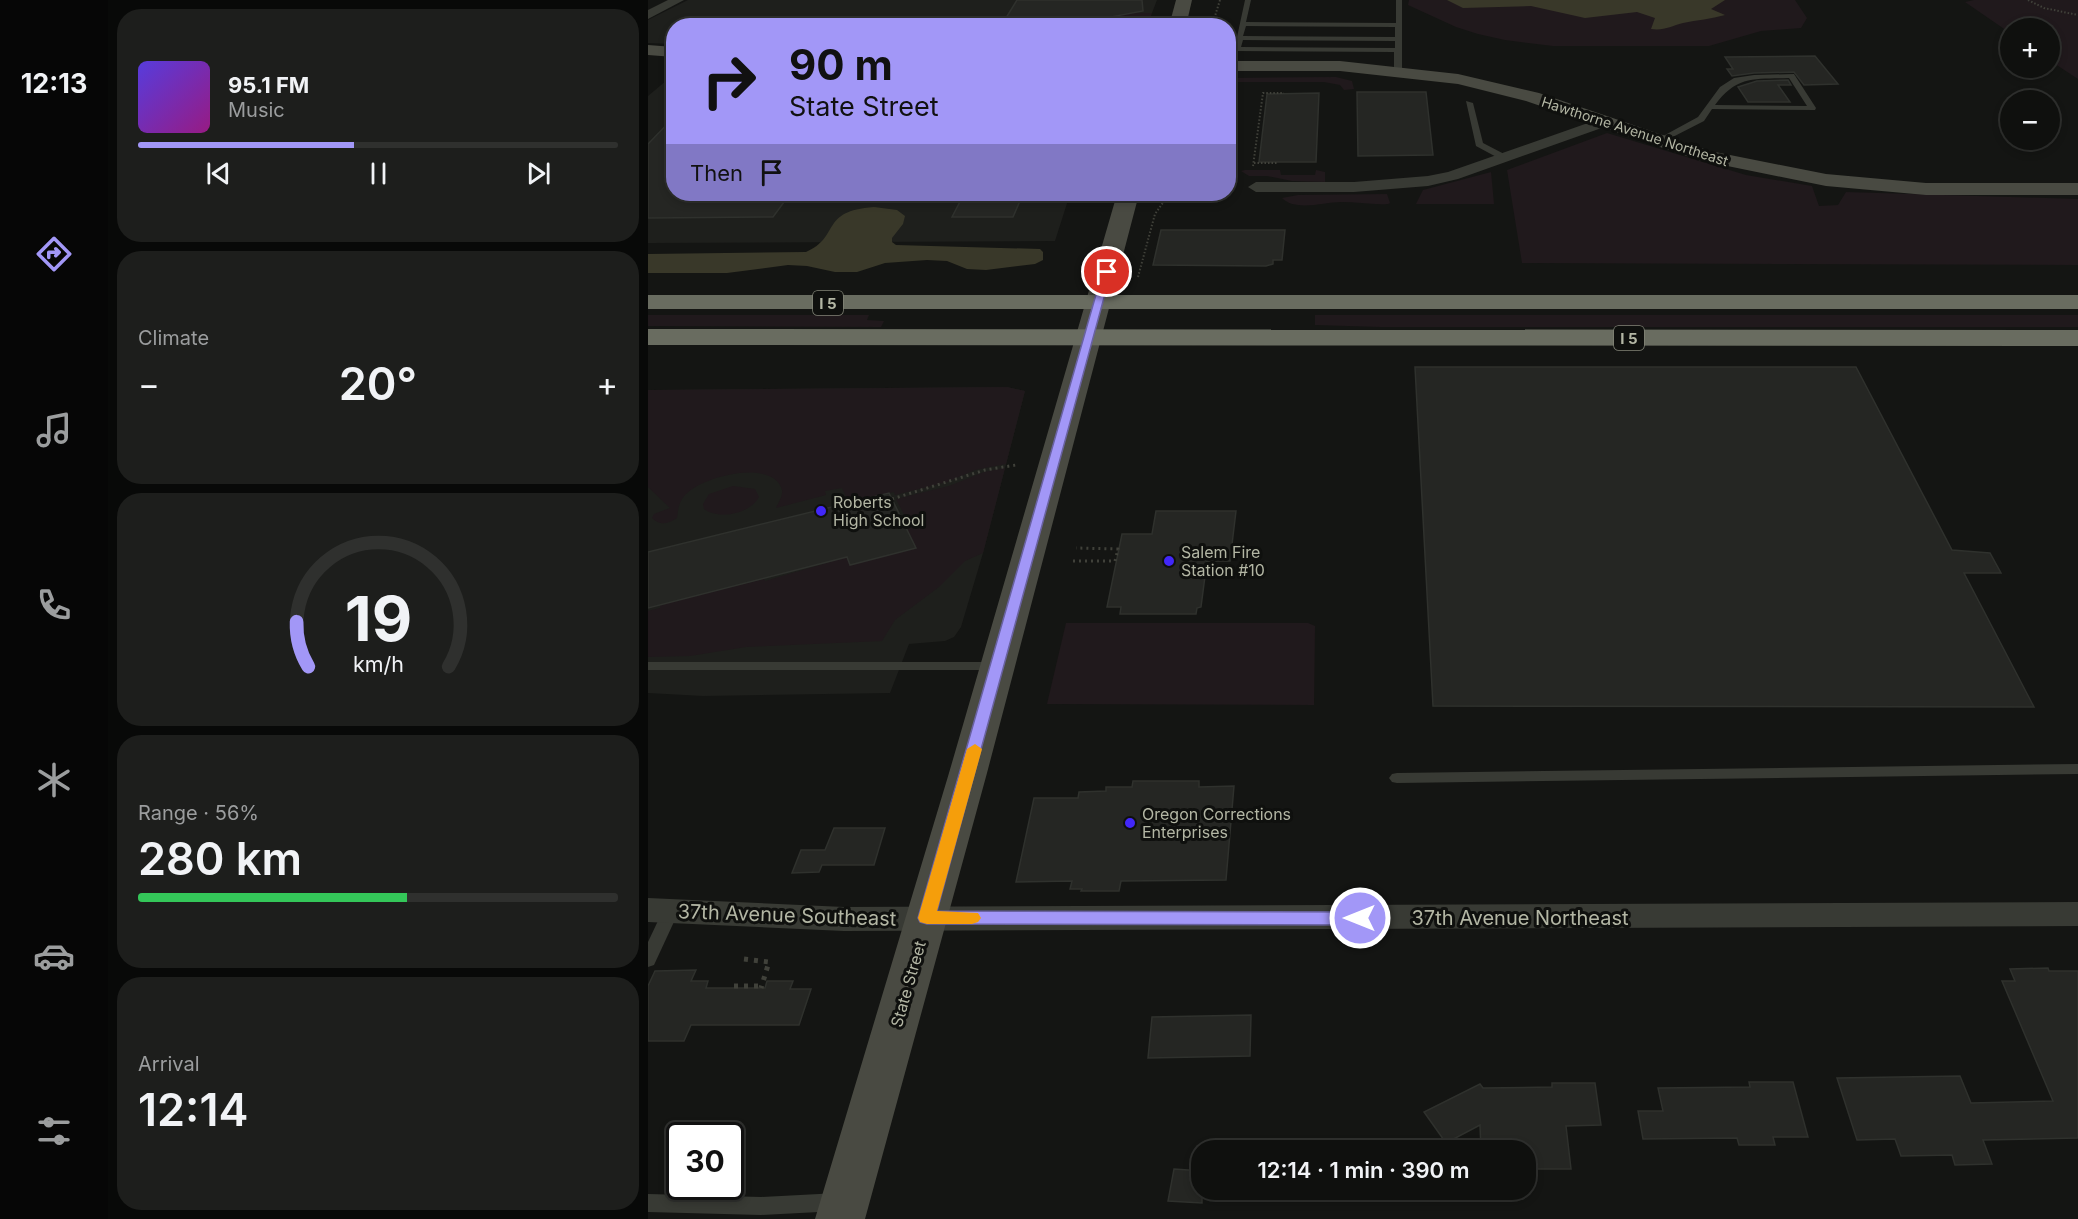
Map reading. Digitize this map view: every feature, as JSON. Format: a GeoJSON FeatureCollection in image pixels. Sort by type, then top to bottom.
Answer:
{"type":"FeatureCollection","features":[{"type":"Feature","properties":{"kind":"highway","name":"I 5"},"geometry":{"type":"LineString","coordinates":[[648,302],[2078,302]]}},
{"type":"Feature","properties":{"kind":"highway","name":"I 5"},"geometry":{"type":"LineString","coordinates":[[648,337],[2078,338]]}},
{"type":"Feature","properties":{"kind":"main road"},"geometry":{"type":"LineString","coordinates":[[1179,18],[1185,0]]}},
{"type":"Feature","properties":{"kind":"main road"},"geometry":{"type":"LineString","coordinates":[[648,50],[666,51]]}},
{"type":"Feature","properties":{"kind":"main road","name":"Hawthorne Avenue Northeast"},"geometry":{"type":"LineString","coordinates":[[1236,66],[1340,66],[1458,79],[1498,88],[1732,163],[1826,180],[1926,189],[2078,189]]}},
{"type":"Feature","properties":{"kind":"main road","name":"State Street"},"geometry":{"type":"LineString","coordinates":[[842,1210],[998,666],[1126,201]]}},
{"type":"Feature","properties":{"kind":"street"},"geometry":{"type":"LineString","coordinates":[[648,15],[678,0]]}},
{"type":"Feature","properties":{"kind":"street"},"geometry":{"type":"LineString","coordinates":[[1256,188],[1401,186],[1452,176],[1605,122]]}},
{"type":"Feature","properties":{"kind":"street","name":"37th Avenue Southeast"},"geometry":{"type":"LineString","coordinates":[[660,911],[844,919],[927,918]]}},
{"type":"Feature","properties":{"kind":"street","name":"37th Avenue Northeast"},"geometry":{"type":"LineString","coordinates":[[927,918],[1489,918],[2078,914]]}},
{"type":"Feature","properties":{"kind":"lane"},"geometry":{"type":"LineString","coordinates":[[1248,0],[1237,49],[1398,50]]}},
{"type":"Feature","properties":{"kind":"lane"},"geometry":{"type":"LineString","coordinates":[[1398,71],[1399,0]]}},
{"type":"Feature","properties":{"kind":"lane"},"geometry":{"type":"LineString","coordinates":[[1243,24],[1399,25]]}},
{"type":"Feature","properties":{"kind":"lane"},"geometry":{"type":"LineString","coordinates":[[1239,38],[1400,39]]}},
{"type":"Feature","properties":{"kind":"lane"},"geometry":{"type":"LineString","coordinates":[[1658,141],[1701,119],[1723,89],[1737,80],[1754,76],[1791,76],[1812,108],[1710,107]]}},
{"type":"Feature","properties":{"kind":"lane"},"geometry":{"type":"LineString","coordinates":[[1469,103],[1479,144],[1505,158]]}},
{"type":"Feature","properties":{"kind":"lane"},"geometry":{"type":"LineString","coordinates":[[648,666],[998,666]]}},
{"type":"Feature","properties":{"kind":"lane"},"geometry":{"type":"LineString","coordinates":[[1397,778],[2078,769]]}},
{"type":"Feature","properties":{"kind":"lane"},"geometry":{"type":"LineString","coordinates":[[648,960],[660,911]]}},
{"type":"Feature","properties":{"kind":"lane"},"geometry":{"type":"LineString","coordinates":[[648,1203],[842,1210]]}},
{"type":"Feature","properties":{"kind":"path"},"geometry":{"type":"LineString","coordinates":[[1213,18],[1220,0]]}},
{"type":"Feature","properties":{"kind":"path"},"geometry":{"type":"LineString","coordinates":[[2028,0],[2044,8],[2078,15]]}},
{"type":"Feature","properties":{"kind":"path"},"geometry":{"type":"LineString","coordinates":[[1277,163],[1253,164],[1263,93],[1284,93]]}},
{"type":"Feature","properties":{"kind":"path"},"geometry":{"type":"LineString","coordinates":[[1138,277],[1155,214],[1164,201]]}},
{"type":"Feature","properties":{"kind":"path"},"geometry":{"type":"LineString","coordinates":[[892,498],[932,488],[985,470],[1016,465]]}},
{"type":"Feature","properties":{"kind":"path"},"geometry":{"type":"LineString","coordinates":[[1073,561],[1115,561],[1118,549],[1076,548]]}},
{"type":"Feature","properties":{"kind":"path"},"geometry":{"type":"LineString","coordinates":[[734,986],[761,987],[769,962],[744,959]]}},
{"type":"Feature","properties":{"kind":"shaded area"},"geometry":{"type":"Polygon","coordinates":[[[688,0],[1157,0],[1152,13],[1104,18],[666,18],[666,44],[648,43],[648,20],[688,0]]]}},
{"type":"Feature","properties":{"kind":"shaded area"},"geometry":{"type":"Polygon","coordinates":[[[1409,0],[1795,0],[1807,18],[1801,28],[1761,31],[1709,46],[1553,46],[1505,40],[1456,27],[1408,5],[1409,0]]]}},
{"type":"Feature","properties":{"kind":"shaded area"},"geometry":{"type":"Polygon","coordinates":[[[1447,0],[1725,0],[1711,9],[1725,15],[1664,29],[1651,29],[1655,18],[1637,12],[1585,18],[1531,6],[1463,8],[1447,0]]]}},
{"type":"Feature","properties":{"kind":"shaded area"},"geometry":{"type":"Polygon","coordinates":[[[1974,0],[2078,0],[2078,79],[2060,67],[2060,18],[2000,18],[2000,26],[1965,2],[1974,0]]]}},
{"type":"Feature","properties":{"kind":"shaded area"},"geometry":{"type":"Polygon","coordinates":[[[1123,13],[1152,13],[1150,18],[1100,18],[1123,13]]]}},
{"type":"Feature","properties":{"kind":"shaded area"},"geometry":{"type":"Polygon","coordinates":[[[1336,77],[1352,81],[1354,89],[1344,90],[1340,85],[1324,82],[1236,82],[1236,78],[1336,77]]]}},
{"type":"Feature","properties":{"kind":"shaded area"},"geometry":{"type":"Polygon","coordinates":[[[666,81],[666,201],[1068,201],[1055,241],[648,243],[648,96],[666,81]]]}},
{"type":"Feature","properties":{"kind":"shaded area"},"geometry":{"type":"Polygon","coordinates":[[[1607,133],[1746,175],[1812,186],[1819,206],[1838,205],[1846,192],[2078,199],[2078,265],[1522,263],[1507,170],[1607,133]]]}},
{"type":"Feature","properties":{"kind":"shaded area"},"geometry":{"type":"Polygon","coordinates":[[[1280,170],[1281,175],[1315,175],[1316,170],[1325,172],[1325,182],[1249,176],[1241,171],[1280,170]]]}},
{"type":"Feature","properties":{"kind":"shaded area"},"geometry":{"type":"Polygon","coordinates":[[[1491,172],[1494,204],[1416,204],[1423,190],[1491,172]]]}},
{"type":"Feature","properties":{"kind":"shaded area"},"geometry":{"type":"Polygon","coordinates":[[[1387,194],[1390,203],[1388,204],[1341,202],[1295,205],[1282,198],[1298,195],[1387,194]]]}},
{"type":"Feature","properties":{"kind":"shaded area"},"geometry":{"type":"Polygon","coordinates":[[[874,207],[897,210],[905,216],[903,224],[892,238],[892,242],[896,245],[1040,249],[1043,252],[1043,260],[1035,264],[986,270],[967,269],[947,261],[927,260],[885,263],[857,272],[835,272],[807,266],[788,265],[727,273],[648,273],[648,254],[806,252],[817,246],[832,225],[845,214],[857,209],[874,207]]]}},
{"type":"Feature","properties":{"kind":"shaded area"},"geometry":{"type":"Polygon","coordinates":[[[648,315],[869,315],[867,320],[884,321],[881,327],[648,326],[648,315]]]}},
{"type":"Feature","properties":{"kind":"shaded area"},"geometry":{"type":"Polygon","coordinates":[[[1315,315],[2078,315],[2078,327],[1380,327],[1315,325],[1315,315]]]}},
{"type":"Feature","properties":{"kind":"shaded area","name":"Roberts High School"},"geometry":{"type":"Polygon","coordinates":[[[1007,387],[1025,391],[983,553],[961,627],[954,637],[945,641],[909,644],[890,693],[703,696],[648,693],[648,390],[1007,387]]]}},
{"type":"Feature","properties":{"kind":"shaded area"},"geometry":{"type":"Polygon","coordinates":[[[1007,387],[1025,391],[1006,464],[975,470],[947,482],[895,495],[894,492],[849,503],[842,488],[825,491],[826,495],[776,508],[782,490],[776,480],[765,474],[734,474],[717,478],[690,491],[682,499],[677,518],[674,520],[661,523],[652,518],[654,514],[670,508],[648,487],[648,390],[1007,387]]]}},
{"type":"Feature","properties":{"kind":"shaded area"},"geometry":{"type":"Polygon","coordinates":[[[1005,468],[983,553],[965,561],[939,587],[895,620],[882,641],[746,647],[690,656],[648,657],[648,611],[660,608],[660,605],[764,579],[765,581],[847,557],[850,565],[915,548],[905,525],[909,524],[896,499],[949,486],[984,472],[1005,468]]]}},
{"type":"Feature","properties":{"kind":"shaded area"},"geometry":{"type":"Polygon","coordinates":[[[733,486],[755,489],[759,497],[749,508],[734,514],[718,514],[704,509],[703,504],[709,494],[733,486]]]}},
{"type":"Feature","properties":{"kind":"shaded area"},"geometry":{"type":"Polygon","coordinates":[[[1066,623],[1308,623],[1315,626],[1314,705],[1047,704],[1066,623]]]}},
{"type":"Feature","properties":{"kind":"building"},"geometry":{"type":"Polygon","coordinates":[[[1017,0],[1142,0],[1143,11],[1106,18],[1006,18],[1017,0]]]}},
{"type":"Feature","properties":{"kind":"building"},"geometry":{"type":"Polygon","coordinates":[[[1815,56],[1838,84],[1804,85],[1794,72],[1732,76],[1727,69],[1733,69],[1725,57],[1815,56]]]}},
{"type":"Feature","properties":{"kind":"building"},"geometry":{"type":"Polygon","coordinates":[[[1788,80],[1791,85],[1778,85],[1790,102],[1748,102],[1738,87],[1757,81],[1788,80]]]}},
{"type":"Feature","properties":{"kind":"building"},"geometry":{"type":"Polygon","coordinates":[[[1357,92],[1426,92],[1433,155],[1358,156],[1357,92]]]}},
{"type":"Feature","properties":{"kind":"building"},"geometry":{"type":"Polygon","coordinates":[[[1319,93],[1316,162],[1259,162],[1267,94],[1319,93]]]}},
{"type":"Feature","properties":{"kind":"building"},"geometry":{"type":"Polygon","coordinates":[[[666,125],[666,201],[785,201],[773,217],[648,218],[648,144],[666,125]]]}},
{"type":"Feature","properties":{"kind":"building"},"geometry":{"type":"Polygon","coordinates":[[[960,201],[1020,201],[1013,217],[952,217],[960,201]]]}},
{"type":"Feature","properties":{"kind":"building"},"geometry":{"type":"Polygon","coordinates":[[[1161,230],[1285,230],[1282,260],[1273,260],[1273,264],[1266,266],[1153,265],[1161,230]]]}},
{"type":"Feature","properties":{"kind":"building"},"geometry":{"type":"Polygon","coordinates":[[[1415,367],[1856,367],[1952,550],[1990,553],[2001,573],[1964,573],[2034,707],[1433,706],[1415,367]]]}},
{"type":"Feature","properties":{"kind":"building"},"geometry":{"type":"Polygon","coordinates":[[[889,493],[916,548],[850,565],[847,557],[648,608],[648,552],[889,493]]]}},
{"type":"Feature","properties":{"kind":"building"},"geometry":{"type":"Polygon","coordinates":[[[1156,511],[1236,511],[1230,561],[1207,561],[1201,607],[1197,608],[1196,614],[1120,614],[1121,607],[1107,607],[1122,534],[1152,534],[1156,511]]]}},
{"type":"Feature","properties":{"kind":"building","name":"Oregon Corrections Enterprises"},"geometry":{"type":"Polygon","coordinates":[[[1133,781],[1199,781],[1199,787],[1234,786],[1226,880],[1121,881],[1119,891],[1070,889],[1072,881],[1016,882],[1034,798],[1078,798],[1079,792],[1106,791],[1106,787],[1132,787],[1133,781]]]}},
{"type":"Feature","properties":{"kind":"building"},"geometry":{"type":"Polygon","coordinates":[[[834,828],[885,828],[874,865],[822,865],[819,872],[792,873],[801,850],[825,850],[834,828]]]}},
{"type":"Feature","properties":{"kind":"building"},"geometry":{"type":"Polygon","coordinates":[[[2048,968],[2049,971],[2078,971],[2078,1138],[1983,1140],[1992,1164],[1955,1165],[1952,1155],[1901,1156],[1895,1139],[1857,1140],[1837,1078],[1960,1076],[1971,1103],[2053,1101],[2002,981],[2015,981],[2010,969],[2048,968]]]}},
{"type":"Feature","properties":{"kind":"building"},"geometry":{"type":"Polygon","coordinates":[[[696,970],[691,981],[708,981],[706,988],[765,988],[767,981],[793,981],[790,989],[811,989],[799,1025],[691,1025],[684,1041],[648,1041],[648,986],[655,971],[696,970]]]}},
{"type":"Feature","properties":{"kind":"building"},"geometry":{"type":"Polygon","coordinates":[[[1251,1015],[1250,1056],[1148,1058],[1152,1017],[1251,1015]]]}},
{"type":"Feature","properties":{"kind":"building"},"geometry":{"type":"Polygon","coordinates":[[[1749,1082],[1793,1082],[1808,1137],[1773,1137],[1775,1145],[1739,1145],[1737,1138],[1643,1139],[1638,1111],[1663,1111],[1658,1088],[1750,1087],[1749,1082]]]}},
{"type":"Feature","properties":{"kind":"building"},"geometry":{"type":"Polygon","coordinates":[[[1552,1083],[1595,1083],[1601,1125],[1566,1126],[1571,1169],[1536,1169],[1536,1140],[1481,1140],[1480,1125],[1452,1140],[1444,1140],[1424,1112],[1480,1084],[1483,1088],[1552,1087],[1552,1083]]]}},
{"type":"Feature","properties":{"kind":"building"},"geometry":{"type":"Polygon","coordinates":[[[1174,1169],[1191,1170],[1191,1200],[1202,1200],[1202,1203],[1168,1201],[1174,1169]]]}},
{"type":"Feature","properties":{"kind":"slow traffic"},"geometry":{"type":"LineString","coordinates":[[972,918],[927,918],[975,749]]}},
{"type":"Feature","properties":{"kind":"place","name":"Roberts High School"},"geometry":{"type":"Point","coordinates":[821,511]}},
{"type":"Feature","properties":{"kind":"place","name":"Salem Fire Station #10"},"geometry":{"type":"Point","coordinates":[1169,561]}},
{"type":"Feature","properties":{"kind":"place","name":"Oregon Corrections Enterprises"},"geometry":{"type":"Point","coordinates":[1130,823]}},
{"type":"Feature","properties":{"kind":"route"},"geometry":{"type":"LineString","coordinates":[[1107,272],[927,918],[1360,918]]}}]}
